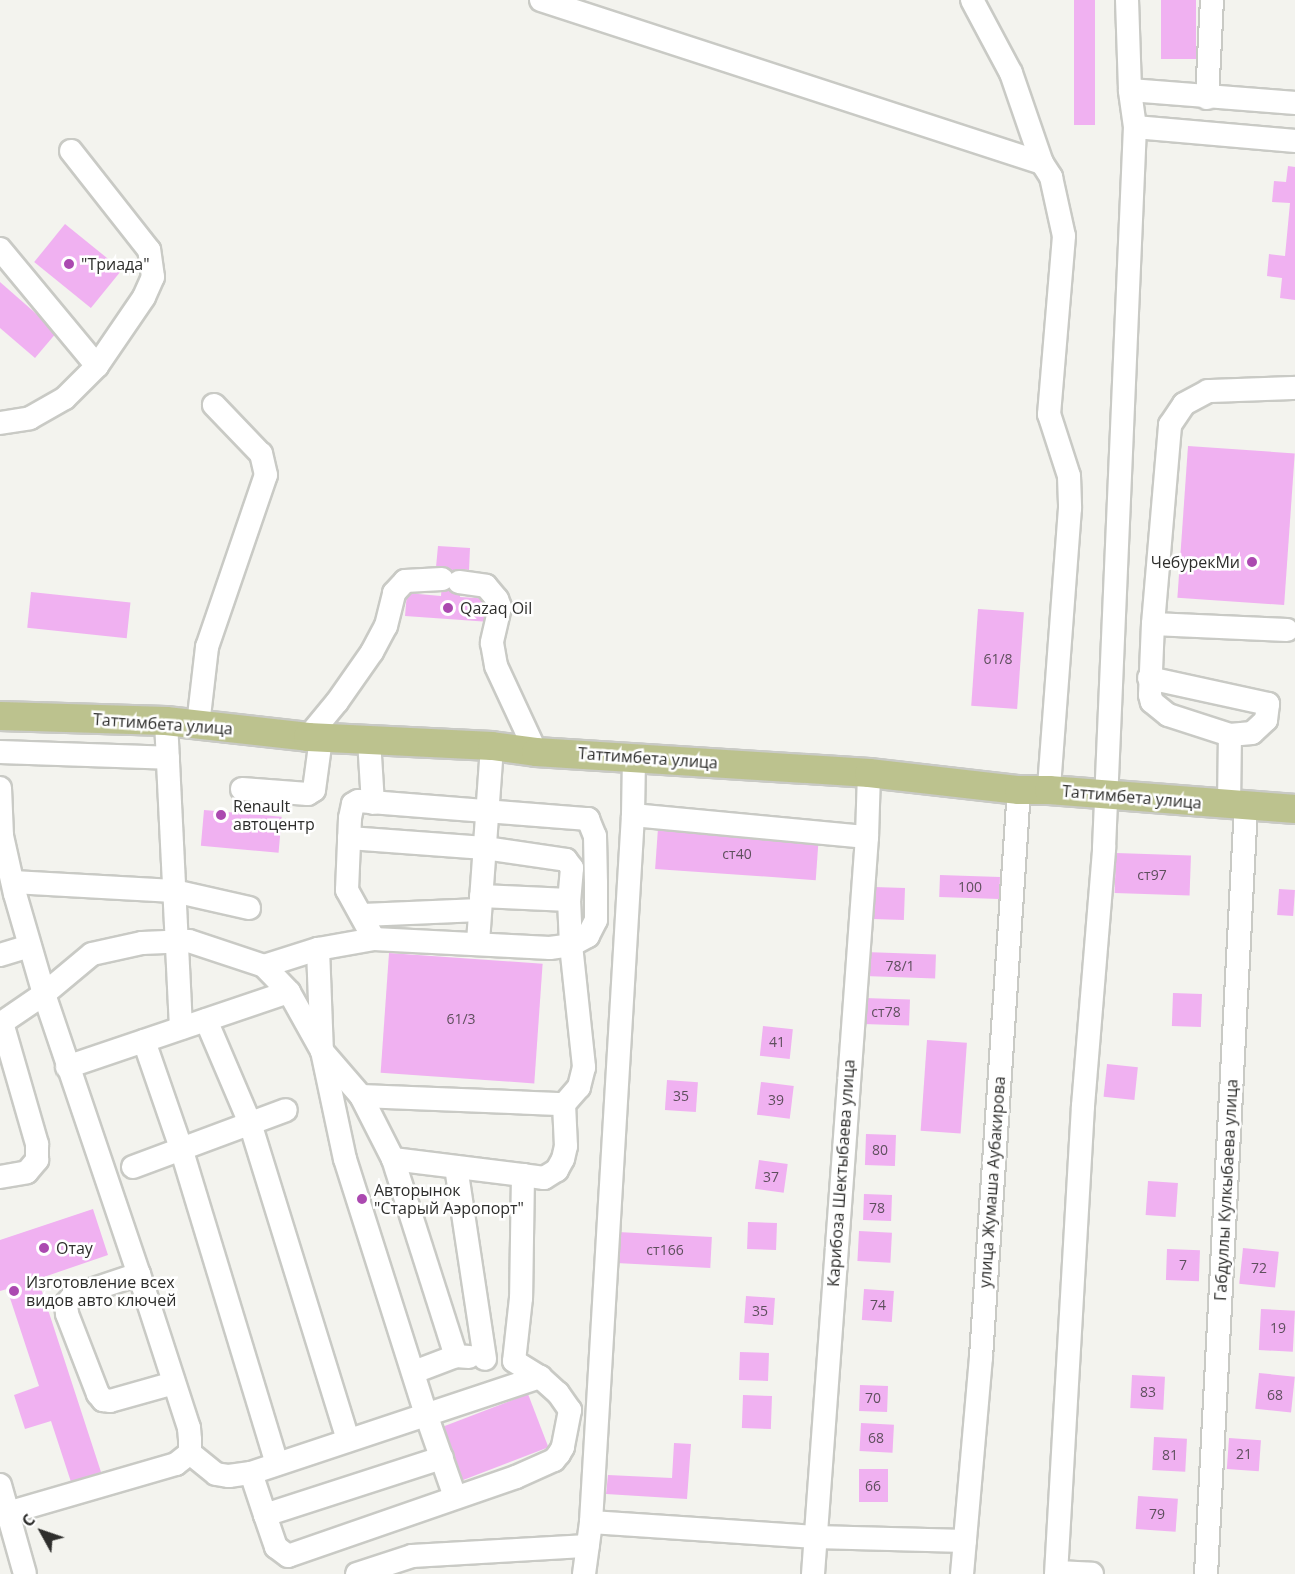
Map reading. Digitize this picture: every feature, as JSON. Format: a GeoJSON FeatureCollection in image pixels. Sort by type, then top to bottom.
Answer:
{"type":"FeatureCollection","features":[{"type":"Feature","properties":{"kind":"main road","name":"Таттимбета улица"},"geometry":{"type":"LineString","coordinates":[[0,716],[166,722],[314,737],[492,746],[536,752],[869,773],[1019,790],[1049,790],[1295,809]]}},
{"type":"Feature","properties":{"kind":"street"},"geometry":{"type":"LineString","coordinates":[[541,0],[1042,163]]}},
{"type":"Feature","properties":{"kind":"street"},"geometry":{"type":"LineString","coordinates":[[972,0],[1011,74],[1042,163],[1051,177],[1064,236],[1050,414],[1069,476],[1070,508],[1049,790]]}},
{"type":"Feature","properties":{"kind":"street"},"geometry":{"type":"LineString","coordinates":[[1092,1574],[1057,1573],[1083,1106],[1106,794],[1135,127],[1130,90],[1127,0]]}},
{"type":"Feature","properties":{"kind":"street"},"geometry":{"type":"LineString","coordinates":[[1207,98],[1212,0]]}},
{"type":"Feature","properties":{"kind":"street"},"geometry":{"type":"LineString","coordinates":[[1130,90],[1207,98],[1295,103]]}},
{"type":"Feature","properties":{"kind":"street"},"geometry":{"type":"LineString","coordinates":[[1135,127],[1295,141]]}},
{"type":"Feature","properties":{"kind":"street"},"geometry":{"type":"LineString","coordinates":[[0,423],[30,418],[65,398],[98,366],[144,297],[153,277],[149,249],[71,151]]}},
{"type":"Feature","properties":{"kind":"street"},"geometry":{"type":"LineString","coordinates":[[0,249],[98,366]]}},
{"type":"Feature","properties":{"kind":"street"},"geometry":{"type":"LineString","coordinates":[[1149,678],[1268,704],[1266,720],[1252,733],[1230,735],[1168,715],[1152,702],[1149,678],[1170,425],[1184,404],[1208,391],[1295,388]]}},
{"type":"Feature","properties":{"kind":"street"},"geometry":{"type":"LineString","coordinates":[[198,725],[207,647],[266,475],[261,454],[214,405]]}},
{"type":"Feature","properties":{"kind":"street"},"geometry":{"type":"LineString","coordinates":[[242,789],[308,794],[314,790],[314,737],[372,652],[386,626],[394,593],[405,581],[451,581],[486,586],[497,598],[500,607],[492,643],[496,666],[536,752]]}},
{"type":"Feature","properties":{"kind":"street"},"geometry":{"type":"LineString","coordinates":[[1153,624],[1287,630]]}},
{"type":"Feature","properties":{"kind":"street"},"geometry":{"type":"LineString","coordinates":[[166,722],[181,1028]]}},
{"type":"Feature","properties":{"kind":"street","name":"Габдуллы Кулкыбаева улица"},"geometry":{"type":"LineString","coordinates":[[1206,1574],[1238,805],[1230,735]]}},
{"type":"Feature","properties":{"kind":"street"},"geometry":{"type":"LineString","coordinates":[[369,740],[373,803]]}},
{"type":"Feature","properties":{"kind":"street"},"geometry":{"type":"LineString","coordinates":[[478,942],[492,746]]}},
{"type":"Feature","properties":{"kind":"street"},"geometry":{"type":"LineString","coordinates":[[0,752],[168,758]]}},
{"type":"Feature","properties":{"kind":"street"},"geometry":{"type":"LineString","coordinates":[[584,1574],[591,1522],[633,815],[634,757]]}},
{"type":"Feature","properties":{"kind":"street","name":"Карибоза Шектыбаева улица"},"geometry":{"type":"LineString","coordinates":[[813,1574],[867,837],[869,773]]}},
{"type":"Feature","properties":{"kind":"street"},"geometry":{"type":"LineString","coordinates":[[0,788],[1,836],[9,891],[30,946],[67,1067],[139,1274],[189,1428],[190,1453],[216,1474],[229,1476],[251,1473],[540,1377]]}},
{"type":"Feature","properties":{"kind":"street","name":"улица Жумаша Аубакирова"},"geometry":{"type":"LineString","coordinates":[[962,1574],[981,1357],[1019,790]]}},
{"type":"Feature","properties":{"kind":"street"},"geometry":{"type":"LineString","coordinates":[[264,966],[318,949],[374,939],[478,942],[550,948],[571,945],[588,936],[596,920],[595,836],[588,819],[487,809],[358,801],[353,804],[347,890],[351,901],[363,915],[374,939]]}},
{"type":"Feature","properties":{"kind":"street"},"geometry":{"type":"LineString","coordinates":[[633,815],[867,837]]}},
{"type":"Feature","properties":{"kind":"street"},"geometry":{"type":"LineString","coordinates":[[349,838],[484,848],[570,863],[572,875],[569,900],[571,945],[584,1067],[579,1087],[564,1104],[566,1146],[557,1170],[544,1178],[393,1159]]}},
{"type":"Feature","properties":{"kind":"street"},"geometry":{"type":"LineString","coordinates":[[9,891],[174,891],[249,908]]}},
{"type":"Feature","properties":{"kind":"street"},"geometry":{"type":"LineString","coordinates":[[363,915],[481,903],[569,900]]}},
{"type":"Feature","properties":{"kind":"street"},"geometry":{"type":"LineString","coordinates":[[0,1177],[27,1172],[37,1160],[37,1144],[1,1024],[44,994],[92,954],[142,943],[189,941],[264,966],[289,992],[322,1051],[362,1096],[393,1159],[456,1356]]}},
{"type":"Feature","properties":{"kind":"street"},"geometry":{"type":"LineString","coordinates":[[0,955],[30,946]]}},
{"type":"Feature","properties":{"kind":"street"},"geometry":{"type":"LineString","coordinates":[[318,949],[322,1051],[345,1159],[426,1414],[455,1497]]}},
{"type":"Feature","properties":{"kind":"street"},"geometry":{"type":"LineString","coordinates":[[67,1067],[289,992]]}},
{"type":"Feature","properties":{"kind":"street"},"geometry":{"type":"LineString","coordinates":[[206,1020],[250,1123],[348,1440]]}},
{"type":"Feature","properties":{"kind":"street"},"geometry":{"type":"LineString","coordinates":[[144,1041],[181,1148],[277,1464]]}},
{"type":"Feature","properties":{"kind":"street"},"geometry":{"type":"LineString","coordinates":[[584,1067],[616,1072]]}},
{"type":"Feature","properties":{"kind":"street"},"geometry":{"type":"LineString","coordinates":[[362,1096],[564,1104]]}},
{"type":"Feature","properties":{"kind":"street"},"geometry":{"type":"LineString","coordinates":[[133,1167],[286,1110]]}},
{"type":"Feature","properties":{"kind":"street"},"geometry":{"type":"LineString","coordinates":[[456,1167],[485,1359]]}},
{"type":"Feature","properties":{"kind":"street"},"geometry":{"type":"LineString","coordinates":[[514,1361],[521,1298],[523,1175]]}},
{"type":"Feature","properties":{"kind":"street"},"geometry":{"type":"LineString","coordinates":[[139,1274],[73,1296],[66,1304],[67,1314],[98,1394],[103,1400],[110,1401],[174,1383]]}},
{"type":"Feature","properties":{"kind":"street"},"geometry":{"type":"LineString","coordinates":[[414,1372],[456,1356],[514,1361],[540,1377],[558,1393],[570,1410],[597,1416]]}},
{"type":"Feature","properties":{"kind":"street"},"geometry":{"type":"LineString","coordinates":[[251,1473],[276,1547],[288,1556],[516,1477],[554,1460],[563,1447],[570,1410]]}},
{"type":"Feature","properties":{"kind":"street"},"geometry":{"type":"LineString","coordinates":[[4,1513],[177,1464],[190,1453]]}},
{"type":"Feature","properties":{"kind":"street"},"geometry":{"type":"LineString","coordinates":[[265,1515],[442,1458]]}},
{"type":"Feature","properties":{"kind":"street"},"geometry":{"type":"LineString","coordinates":[[0,1485],[4,1513],[25,1574]]}},
{"type":"Feature","properties":{"kind":"street"},"geometry":{"type":"LineString","coordinates":[[591,1522],[815,1537],[965,1541]]}},
{"type":"Feature","properties":{"kind":"street"},"geometry":{"type":"LineString","coordinates":[[357,1574],[412,1556],[588,1546]]}},
{"type":"Feature","properties":{"kind":"building"},"geometry":{"type":"Polygon","coordinates":[[[1074,0],[1095,0],[1095,125],[1074,125],[1074,0]]]}},
{"type":"Feature","properties":{"kind":"building"},"geometry":{"type":"Polygon","coordinates":[[[1161,0],[1196,0],[1196,59],[1161,59],[1161,0]]]}},
{"type":"Feature","properties":{"kind":"building"},"geometry":{"type":"Polygon","coordinates":[[[1288,166],[1295,167],[1295,300],[1280,298],[1282,278],[1267,276],[1269,254],[1285,256],[1290,203],[1272,202],[1274,181],[1286,182],[1288,166]]]}},
{"type":"Feature","properties":{"kind":"building"},"geometry":{"type":"Polygon","coordinates":[[[65,224],[122,270],[91,308],[34,262],[65,224]]]}},
{"type":"Feature","properties":{"kind":"building"},"geometry":{"type":"Polygon","coordinates":[[[0,282],[57,332],[35,358],[0,328],[0,282]]]}},
{"type":"Feature","properties":{"kind":"building"},"geometry":{"type":"Polygon","coordinates":[[[1188,446],[1295,453],[1284,605],[1177,598],[1188,446]]]}},
{"type":"Feature","properties":{"kind":"building"},"geometry":{"type":"Polygon","coordinates":[[[438,546],[470,548],[469,570],[461,569],[460,597],[492,599],[490,622],[405,616],[407,593],[441,596],[443,568],[436,567],[438,546]]]}},
{"type":"Feature","properties":{"kind":"building"},"geometry":{"type":"Polygon","coordinates":[[[31,592],[130,602],[127,638],[27,628],[31,592]]]}},
{"type":"Feature","properties":{"kind":"building"},"geometry":{"type":"Polygon","coordinates":[[[978,609],[1024,612],[1017,709],[971,706],[978,609]]]}},
{"type":"Feature","properties":{"kind":"building"},"geometry":{"type":"Polygon","coordinates":[[[204,810],[282,817],[279,853],[201,846],[204,810]]]}},
{"type":"Feature","properties":{"kind":"building"},"geometry":{"type":"Polygon","coordinates":[[[658,828],[819,839],[816,880],[655,869],[658,828]]]}},
{"type":"Feature","properties":{"kind":"building"},"geometry":{"type":"Polygon","coordinates":[[[1116,853],[1191,856],[1190,896],[1115,893],[1116,853]]]}},
{"type":"Feature","properties":{"kind":"building"},"geometry":{"type":"Polygon","coordinates":[[[940,875],[1000,877],[999,899],[939,897],[940,875]]]}},
{"type":"Feature","properties":{"kind":"building"},"geometry":{"type":"Polygon","coordinates":[[[874,887],[905,888],[904,920],[873,919],[874,887]]]}},
{"type":"Feature","properties":{"kind":"building"},"geometry":{"type":"Polygon","coordinates":[[[1279,889],[1295,890],[1293,916],[1277,915],[1279,889]]]}},
{"type":"Feature","properties":{"kind":"building"},"geometry":{"type":"Polygon","coordinates":[[[865,952],[936,954],[935,978],[864,976],[865,952]]]}},
{"type":"Feature","properties":{"kind":"building"},"geometry":{"type":"Polygon","coordinates":[[[389,953],[543,964],[534,1083],[381,1073],[389,953]]]}},
{"type":"Feature","properties":{"kind":"building"},"geometry":{"type":"Polygon","coordinates":[[[1173,993],[1202,994],[1201,1027],[1172,1026],[1173,993]]]}},
{"type":"Feature","properties":{"kind":"building"},"geometry":{"type":"Polygon","coordinates":[[[864,998],[910,1000],[909,1026],[863,1024],[864,998]]]}},
{"type":"Feature","properties":{"kind":"building"},"geometry":{"type":"Polygon","coordinates":[[[763,1026],[793,1029],[790,1059],[760,1056],[763,1026]]]}},
{"type":"Feature","properties":{"kind":"building"},"geometry":{"type":"Polygon","coordinates":[[[927,1040],[967,1043],[961,1134],[921,1131],[927,1040]]]}},
{"type":"Feature","properties":{"kind":"building"},"geometry":{"type":"Polygon","coordinates":[[[1107,1064],[1138,1067],[1134,1100],[1104,1097],[1107,1064]]]}},
{"type":"Feature","properties":{"kind":"building"},"geometry":{"type":"Polygon","coordinates":[[[667,1080],[698,1082],[696,1112],[665,1110],[667,1080]]]}},
{"type":"Feature","properties":{"kind":"building"},"geometry":{"type":"Polygon","coordinates":[[[761,1082],[794,1086],[790,1119],[757,1115],[761,1082]]]}},
{"type":"Feature","properties":{"kind":"building"},"geometry":{"type":"Polygon","coordinates":[[[866,1134],[896,1135],[895,1166],[865,1165],[866,1134]]]}},
{"type":"Feature","properties":{"kind":"building"},"geometry":{"type":"Polygon","coordinates":[[[759,1160],[788,1164],[784,1193],[755,1189],[759,1160]]]}},
{"type":"Feature","properties":{"kind":"building"},"geometry":{"type":"Polygon","coordinates":[[[1148,1181],[1178,1183],[1176,1217],[1146,1215],[1148,1181]]]}},
{"type":"Feature","properties":{"kind":"building"},"geometry":{"type":"Polygon","coordinates":[[[864,1194],[892,1195],[891,1221],[863,1220],[864,1194]]]}},
{"type":"Feature","properties":{"kind":"building"},"geometry":{"type":"Polygon","coordinates":[[[93,1209],[108,1255],[38,1279],[101,1472],[71,1482],[51,1421],[25,1429],[14,1395],[39,1386],[7,1289],[0,1291],[0,1240],[93,1209]]]}},
{"type":"Feature","properties":{"kind":"building"},"geometry":{"type":"Polygon","coordinates":[[[748,1222],[777,1223],[776,1250],[747,1249],[748,1222]]]}},
{"type":"Feature","properties":{"kind":"building"},"geometry":{"type":"Polygon","coordinates":[[[859,1231],[892,1233],[890,1263],[857,1261],[859,1231]]]}},
{"type":"Feature","properties":{"kind":"building"},"geometry":{"type":"Polygon","coordinates":[[[618,1232],[712,1237],[710,1268],[616,1263],[618,1232]]]}},
{"type":"Feature","properties":{"kind":"building"},"geometry":{"type":"Polygon","coordinates":[[[1243,1248],[1279,1252],[1275,1288],[1239,1284],[1243,1248]]]}},
{"type":"Feature","properties":{"kind":"building"},"geometry":{"type":"Polygon","coordinates":[[[1167,1249],[1200,1250],[1199,1281],[1166,1280],[1167,1249]]]}},
{"type":"Feature","properties":{"kind":"building"},"geometry":{"type":"Polygon","coordinates":[[[864,1289],[894,1291],[892,1322],[862,1320],[864,1289]]]}},
{"type":"Feature","properties":{"kind":"building"},"geometry":{"type":"Polygon","coordinates":[[[746,1296],[775,1298],[773,1325],[744,1323],[746,1296]]]}},
{"type":"Feature","properties":{"kind":"building"},"geometry":{"type":"Polygon","coordinates":[[[1261,1309],[1295,1311],[1293,1352],[1259,1350],[1261,1309]]]}},
{"type":"Feature","properties":{"kind":"building"},"geometry":{"type":"Polygon","coordinates":[[[740,1352],[769,1353],[768,1381],[739,1380],[740,1352]]]}},
{"type":"Feature","properties":{"kind":"building"},"geometry":{"type":"Polygon","coordinates":[[[1259,1373],[1295,1377],[1291,1413],[1255,1409],[1259,1373]]]}},
{"type":"Feature","properties":{"kind":"building"},"geometry":{"type":"Polygon","coordinates":[[[1132,1375],[1165,1377],[1163,1410],[1130,1408],[1132,1375]]]}},
{"type":"Feature","properties":{"kind":"building"},"geometry":{"type":"Polygon","coordinates":[[[860,1385],[888,1386],[887,1412],[859,1411],[860,1385]]]}},
{"type":"Feature","properties":{"kind":"building"},"geometry":{"type":"Polygon","coordinates":[[[528,1394],[548,1447],[463,1480],[442,1427],[528,1394]]]}},
{"type":"Feature","properties":{"kind":"building"},"geometry":{"type":"Polygon","coordinates":[[[743,1395],[772,1396],[771,1429],[742,1428],[743,1395]]]}},
{"type":"Feature","properties":{"kind":"building"},"geometry":{"type":"Polygon","coordinates":[[[861,1423],[894,1425],[892,1453],[860,1451],[861,1423]]]}},
{"type":"Feature","properties":{"kind":"building"},"geometry":{"type":"Polygon","coordinates":[[[1154,1437],[1187,1439],[1185,1472],[1152,1470],[1154,1437]]]}},
{"type":"Feature","properties":{"kind":"building"},"geometry":{"type":"Polygon","coordinates":[[[1229,1438],[1261,1440],[1259,1471],[1227,1469],[1229,1438]]]}},
{"type":"Feature","properties":{"kind":"building"},"geometry":{"type":"Polygon","coordinates":[[[674,1443],[691,1444],[687,1499],[606,1494],[608,1475],[672,1478],[674,1443]]]}},
{"type":"Feature","properties":{"kind":"building"},"geometry":{"type":"Polygon","coordinates":[[[859,1469],[888,1469],[888,1502],[859,1502],[859,1469]]]}},
{"type":"Feature","properties":{"kind":"building"},"geometry":{"type":"Polygon","coordinates":[[[1138,1496],[1178,1499],[1176,1532],[1136,1529],[1138,1496]]]}},
{"type":"Feature","properties":{"kind":"place","name":"\"Триада\""},"geometry":{"type":"Point","coordinates":[69,264]}},
{"type":"Feature","properties":{"kind":"place","name":"ЧебурекМи"},"geometry":{"type":"Point","coordinates":[1252,562]}},
{"type":"Feature","properties":{"kind":"place","name":"Qazaq Oil"},"geometry":{"type":"Point","coordinates":[448,608]}},
{"type":"Feature","properties":{"kind":"place","name":"Renault автоцентр"},"geometry":{"type":"Point","coordinates":[221,815]}},
{"type":"Feature","properties":{"kind":"place","name":"Авторынок \"Старый Аэропорт\""},"geometry":{"type":"Point","coordinates":[362,1199]}},
{"type":"Feature","properties":{"kind":"place","name":"Отау"},"geometry":{"type":"Point","coordinates":[44,1248]}},
{"type":"Feature","properties":{"kind":"place","name":"Изготовление всех видов авто ключей"},"geometry":{"type":"Point","coordinates":[14,1291]}}]}
